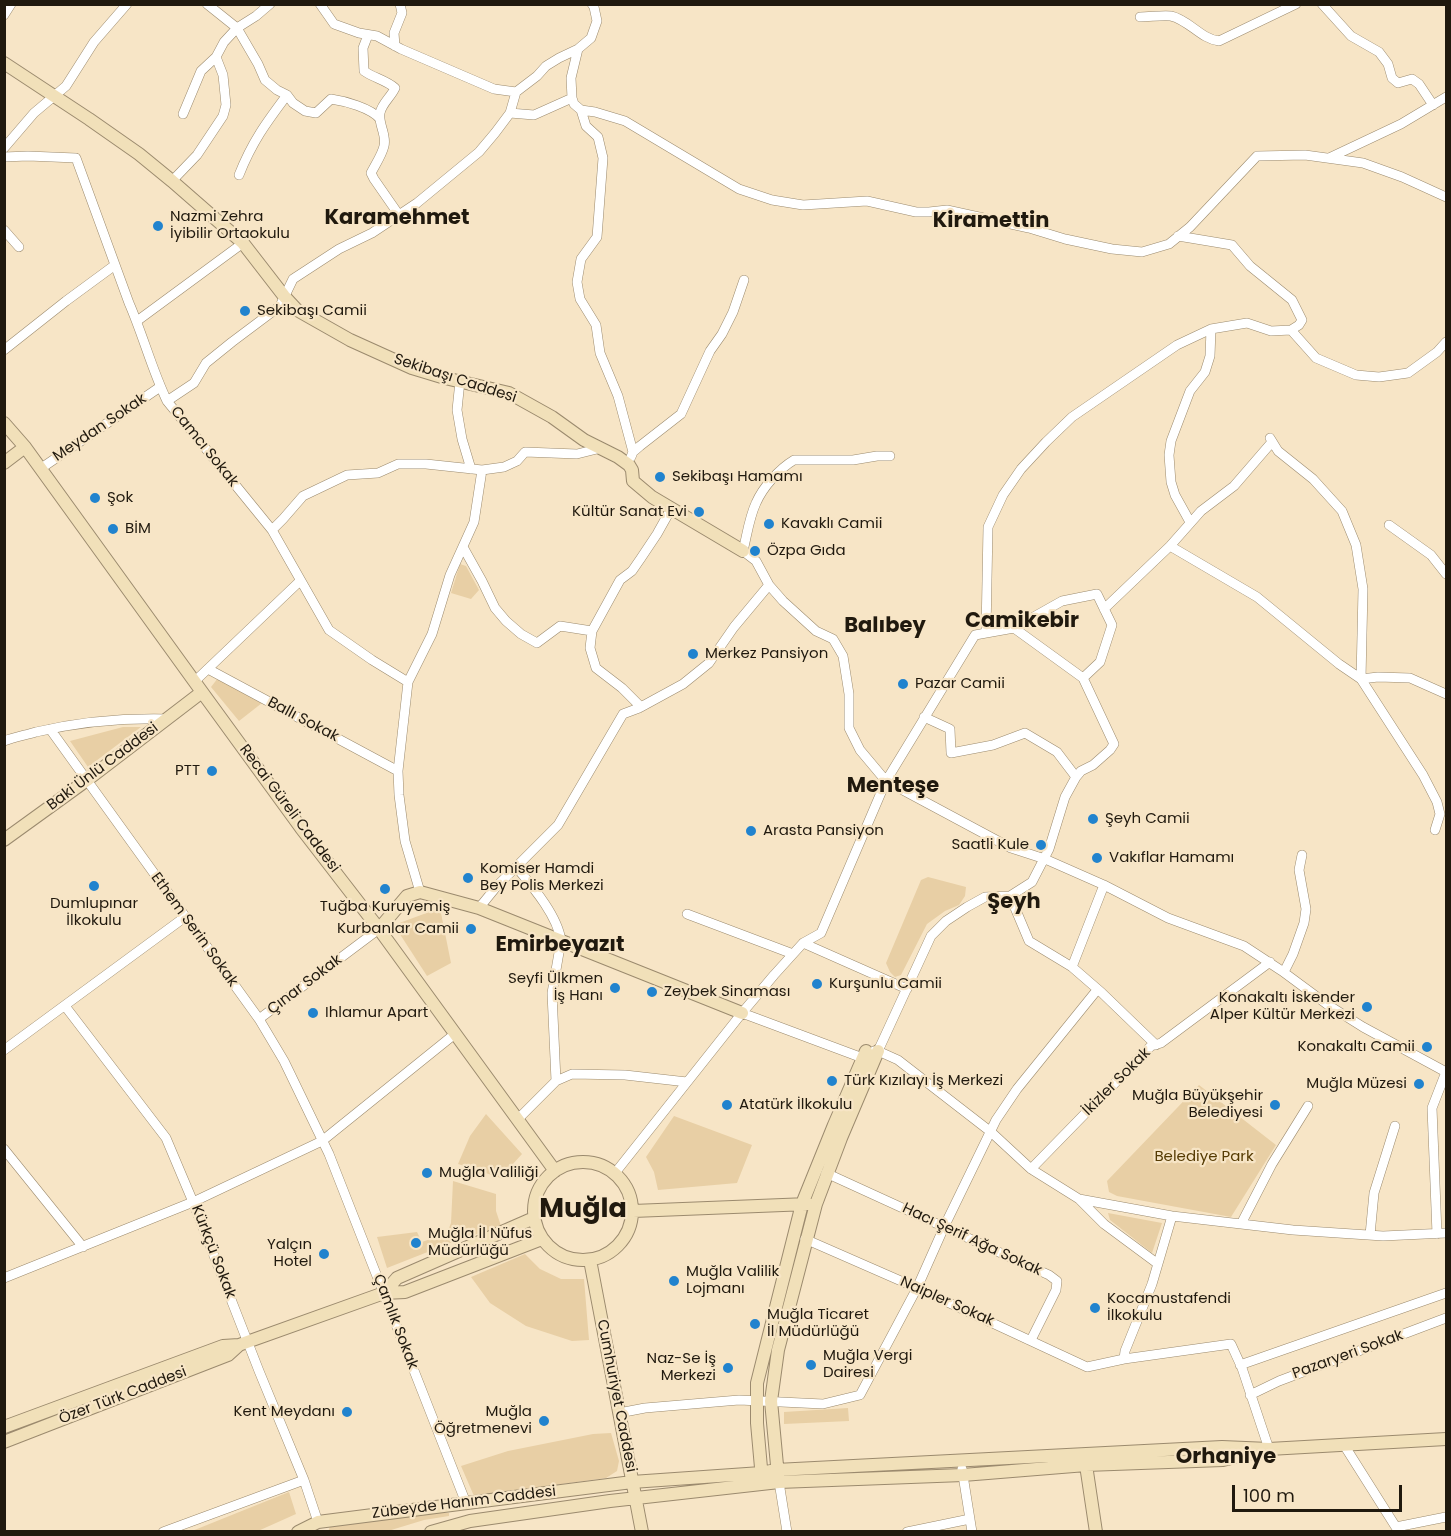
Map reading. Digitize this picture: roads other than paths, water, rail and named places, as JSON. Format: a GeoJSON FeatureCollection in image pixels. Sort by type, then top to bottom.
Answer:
{"type":"FeatureCollection","features":[{"type":"Feature","properties":{"kind":"street"},"geometry":{"type":"LineString","coordinates":[[4,15],[11,4]]}},
{"type":"Feature","properties":{"kind":"street"},"geometry":{"type":"LineString","coordinates":[[4,148],[34,113],[66,86],[94,42],[126,4]]}},
{"type":"Feature","properties":{"kind":"street"},"geometry":{"type":"LineString","coordinates":[[207,4],[237,28],[265,80],[305,111],[316,113],[331,99],[344,100],[375,113],[380,119]]}},
{"type":"Feature","properties":{"kind":"street"},"geometry":{"type":"LineString","coordinates":[[183,114],[201,71],[216,57],[224,42],[237,28],[270,4]]}},
{"type":"Feature","properties":{"kind":"street"},"geometry":{"type":"LineString","coordinates":[[320,4],[334,24],[359,33],[377,36],[494,89],[516,92]]}},
{"type":"Feature","properties":{"kind":"street"},"geometry":{"type":"LineString","coordinates":[[395,45],[394,33],[402,13],[400,4]]}},
{"type":"Feature","properties":{"kind":"street"},"geometry":{"type":"LineString","coordinates":[[167,401],[194,383],[206,363],[280,306],[293,279],[339,249],[372,233],[417,203],[479,152],[510,113],[516,92],[546,66],[579,49],[591,38],[597,21],[592,4]]}},
{"type":"Feature","properties":{"kind":"street"},"geometry":{"type":"LineString","coordinates":[[1140,17],[1171,16],[1192,26],[1212,40],[1219,40],[1296,4]]}},
{"type":"Feature","properties":{"kind":"street"},"geometry":{"type":"LineString","coordinates":[[1322,4],[1351,36],[1379,52],[1388,64],[1392,78],[1398,82],[1412,79],[1419,84],[1433,105]]}},
{"type":"Feature","properties":{"kind":"street"},"geometry":{"type":"LineString","coordinates":[[368,35],[363,48],[364,71],[395,88],[380,112],[385,146],[371,173],[399,215]]}},
{"type":"Feature","properties":{"kind":"street"},"geometry":{"type":"LineString","coordinates":[[579,49],[571,78],[572,98],[574,104],[581,110],[586,126],[598,137],[603,158],[597,237],[581,259],[577,282],[580,299],[596,325],[600,353],[618,396],[631,459]]}},
{"type":"Feature","properties":{"kind":"street"},"geometry":{"type":"LineString","coordinates":[[172,181],[197,155],[223,116],[226,105],[223,75],[216,57]]}},
{"type":"Feature","properties":{"kind":"street","name":"Sekibaşı Caddesi"},"geometry":{"type":"LineString","coordinates":[[4,63],[139,154],[172,181],[243,243],[297,310],[350,340],[412,368],[509,393],[552,417],[584,440],[618,457],[631,459],[633,481],[652,497],[743,551]]}},
{"type":"Feature","properties":{"kind":"street"},"geometry":{"type":"LineString","coordinates":[[240,175],[249,150],[264,125],[287,95]]}},
{"type":"Feature","properties":{"kind":"street"},"geometry":{"type":"LineString","coordinates":[[1328,158],[1401,124],[1446,97]]}},
{"type":"Feature","properties":{"kind":"street"},"geometry":{"type":"LineString","coordinates":[[510,113],[534,115],[572,98]]}},
{"type":"Feature","properties":{"kind":"street"},"geometry":{"type":"LineString","coordinates":[[581,110],[625,121],[739,189],[772,200],[803,205],[867,201],[916,212],[947,210],[1112,249],[1142,252],[1169,244],[1190,227],[1257,156],[1305,155],[1363,163],[1402,177],[1446,197]]}},
{"type":"Feature","properties":{"kind":"street","name":"Camcı Sokak"},"geometry":{"type":"LineString","coordinates":[[4,157],[76,158],[167,401],[272,530],[329,630],[408,682]]}},
{"type":"Feature","properties":{"kind":"street"},"geometry":{"type":"LineString","coordinates":[[4,230],[19,247]]}},
{"type":"Feature","properties":{"kind":"street"},"geometry":{"type":"LineString","coordinates":[[986,633],[988,527],[1003,495],[1021,469],[1072,417],[1177,345],[1211,329],[1247,323],[1271,331],[1291,330],[1302,320],[1292,300],[1250,266],[1232,245],[1178,236]]}},
{"type":"Feature","properties":{"kind":"street"},"geometry":{"type":"LineString","coordinates":[[137,321],[243,243]]}},
{"type":"Feature","properties":{"kind":"street"},"geometry":{"type":"LineString","coordinates":[[4,350],[115,265]]}},
{"type":"Feature","properties":{"kind":"street"},"geometry":{"type":"LineString","coordinates":[[631,459],[681,414],[710,351],[733,312],[744,280]]}},
{"type":"Feature","properties":{"kind":"street"},"geometry":{"type":"LineString","coordinates":[[1190,522],[1175,495],[1171,482],[1169,455],[1171,441],[1190,391],[1205,372],[1210,356],[1211,329]]}},
{"type":"Feature","properties":{"kind":"street"},"geometry":{"type":"LineString","coordinates":[[1291,330],[1316,358],[1356,375],[1379,377],[1408,373],[1437,352],[1446,342]]}},
{"type":"Feature","properties":{"kind":"street"},"geometry":{"type":"LineString","coordinates":[[460,381],[457,410],[462,439],[471,469]]}},
{"type":"Feature","properties":{"kind":"street","name":"Meydan Sokak"},"geometry":{"type":"LineString","coordinates":[[40,469],[160,387]]}},
{"type":"Feature","properties":{"kind":"street","name":"Recai Güreli Caddesi"},"geometry":{"type":"LineString","coordinates":[[4,423],[25,447],[202,693],[456,1033],[555,1171]]}},
{"type":"Feature","properties":{"kind":"street"},"geometry":{"type":"LineString","coordinates":[[1104,609],[1170,546],[1200,511],[1234,486],[1271,440],[1278,451],[1313,479],[1342,511],[1356,544],[1364,589],[1361,679]]}},
{"type":"Feature","properties":{"kind":"street"},"geometry":{"type":"LineString","coordinates":[[4,463],[25,447]]}},
{"type":"Feature","properties":{"kind":"street"},"geometry":{"type":"LineString","coordinates":[[272,530],[303,496],[347,475],[378,472],[398,464],[426,464],[482,470],[504,467],[517,462],[525,452],[577,454],[601,448]]}},
{"type":"Feature","properties":{"kind":"street"},"geometry":{"type":"LineString","coordinates":[[890,456],[853,460],[794,460],[786,465],[767,485],[756,502],[743,551],[756,561],[769,585],[783,601],[816,631],[833,639],[843,656],[849,694],[849,728],[861,750],[886,781],[1011,848],[1045,859],[1104,885],[1168,918],[1244,946],[1363,1027],[1446,1072],[1432,1108],[1442,1233],[1383,1236],[1293,1230],[1172,1216],[1079,1198]]}},
{"type":"Feature","properties":{"kind":"street"},"geometry":{"type":"LineString","coordinates":[[420,892],[405,841],[399,795],[398,771],[408,682],[432,634],[450,575],[474,522],[482,470]]}},
{"type":"Feature","properties":{"kind":"street"},"geometry":{"type":"LineString","coordinates":[[641,707],[622,688],[596,668],[590,648],[592,631],[620,580],[632,571],[671,509]]}},
{"type":"Feature","properties":{"kind":"street"},"geometry":{"type":"LineString","coordinates":[[1389,525],[1431,555],[1446,574]]}},
{"type":"Feature","properties":{"kind":"street"},"geometry":{"type":"LineString","coordinates":[[1170,546],[1257,597],[1339,664],[1361,679],[1442,806],[1435,830]]}},
{"type":"Feature","properties":{"kind":"street"},"geometry":{"type":"LineString","coordinates":[[463,547],[495,608],[521,634],[537,643],[560,626],[592,631]]}},
{"type":"Feature","properties":{"kind":"street"},"geometry":{"type":"LineString","coordinates":[[194,682],[300,581]]}},
{"type":"Feature","properties":{"kind":"street"},"geometry":{"type":"LineString","coordinates":[[479,908],[497,886],[558,825],[623,714],[683,684],[709,663],[769,585]]}},
{"type":"Feature","properties":{"kind":"street"},"geometry":{"type":"LineString","coordinates":[[615,1173],[742,1013],[803,943],[821,933],[886,781],[975,635],[1014,628],[1062,601],[1097,594],[1112,625],[1100,662],[1083,678]]}},
{"type":"Feature","properties":{"kind":"street"},"geometry":{"type":"LineString","coordinates":[[1014,628],[1083,678],[1114,744],[1093,765],[1081,771],[1076,777],[1065,796],[1045,859],[1032,882],[1010,896],[985,897],[966,907],[946,921],[931,936],[907,989],[870,1055],[802,1204],[758,1383],[757,1423],[762,1478],[961,1460],[1222,1447],[1269,1449],[1446,1439]]}},
{"type":"Feature","properties":{"kind":"street","name":"Ballı Sokak"},"geometry":{"type":"LineString","coordinates":[[208,669],[398,771]]}},
{"type":"Feature","properties":{"kind":"street"},"geometry":{"type":"LineString","coordinates":[[1361,679],[1410,678],[1446,694]]}},
{"type":"Feature","properties":{"kind":"street","name":"Baki Ünlü Caddesi"},"geometry":{"type":"LineString","coordinates":[[4,840],[202,693]]}},
{"type":"Feature","properties":{"kind":"street"},"geometry":{"type":"LineString","coordinates":[[924,717],[950,729],[951,753],[993,745],[1024,733],[1057,752],[1076,777]]}},
{"type":"Feature","properties":{"kind":"street"},"geometry":{"type":"LineString","coordinates":[[4,741],[50,729],[86,723],[134,718],[167,719]]}},
{"type":"Feature","properties":{"kind":"street","name":"Ethem Serin Sokak"},"geometry":{"type":"LineString","coordinates":[[50,729],[259,1019],[284,1061],[322,1141]]}},
{"type":"Feature","properties":{"kind":"street"},"geometry":{"type":"LineString","coordinates":[[1284,972],[1304,923],[1306,909],[1299,870],[1302,855]]}},
{"type":"Feature","properties":{"kind":"street"},"geometry":{"type":"LineString","coordinates":[[517,868],[541,896],[560,933],[561,941],[552,993],[556,1081]]}},
{"type":"Feature","properties":{"kind":"street"},"geometry":{"type":"LineString","coordinates":[[1072,967],[1104,885]]}},
{"type":"Feature","properties":{"kind":"street"},"geometry":{"type":"LineString","coordinates":[[379,929],[407,896],[420,892],[479,908],[742,1013],[870,1055],[898,1060],[991,1132],[1031,1169],[1079,1198],[1104,1224],[1158,1264]]}},
{"type":"Feature","properties":{"kind":"street"},"geometry":{"type":"LineString","coordinates":[[1010,896],[1029,941],[1072,967],[1156,1045]]}},
{"type":"Feature","properties":{"kind":"street"},"geometry":{"type":"LineString","coordinates":[[687,914],[794,954]]}},
{"type":"Feature","properties":{"kind":"street"},"geometry":{"type":"LineString","coordinates":[[4,1050],[185,917]]}},
{"type":"Feature","properties":{"kind":"street","name":"Çınar Sokak"},"geometry":{"type":"LineString","coordinates":[[259,1019],[379,929]]}},
{"type":"Feature","properties":{"kind":"street"},"geometry":{"type":"LineString","coordinates":[[803,943],[907,989]]}},
{"type":"Feature","properties":{"kind":"street","name":"İkizler Sokak"},"geometry":{"type":"LineString","coordinates":[[1031,1169],[1151,1046],[1161,1043],[1270,962]]}},
{"type":"Feature","properties":{"kind":"street"},"geometry":{"type":"LineString","coordinates":[[619,1413],[645,1408],[739,1400],[822,1404],[860,1395],[917,1288],[996,1120],[1017,1089],[1097,990]]}},
{"type":"Feature","properties":{"kind":"street","name":"Kürkçü Sokak"},"geometry":{"type":"LineString","coordinates":[[65,1006],[166,1138],[194,1202],[243,1343],[304,1480],[319,1527]]}},
{"type":"Feature","properties":{"kind":"street"},"geometry":{"type":"LineString","coordinates":[[4,1278],[194,1202],[322,1141],[456,1033]]}},
{"type":"Feature","properties":{"kind":"street"},"geometry":{"type":"LineString","coordinates":[[787,1532],[778,1476],[771,1401],[778,1350],[816,1204],[870,1055]]}},
{"type":"Feature","properties":{"kind":"street"},"geometry":{"type":"LineString","coordinates":[[518,1119],[556,1081],[572,1074],[625,1075],[687,1082]]}},
{"type":"Feature","properties":{"kind":"street"},"geometry":{"type":"LineString","coordinates":[[1241,1224],[1272,1164],[1308,1106]]}},
{"type":"Feature","properties":{"kind":"street"},"geometry":{"type":"LineString","coordinates":[[1370,1235],[1374,1193],[1395,1126]]}},
{"type":"Feature","properties":{"kind":"street","name":"Çamlık Sokak"},"geometry":{"type":"LineString","coordinates":[[322,1141],[384,1293],[465,1503]]}},
{"type":"Feature","properties":{"kind":"street"},"geometry":{"type":"LineString","coordinates":[[4,1149],[83,1247]]}},
{"type":"Feature","properties":{"kind":"street"},"geometry":{"type":"LineString","coordinates":[[579,1162],[592,1162],[615,1173],[628,1190],[633,1211],[632,1223],[621,1244],[612,1252],[590,1260],[568,1258],[549,1247],[542,1239],[534,1218],[534,1204],[545,1180],[566,1165],[579,1162]]}},
{"type":"Feature","properties":{"kind":"street","name":"Hacı Şerif Ağa Sokak"},"geometry":{"type":"LineString","coordinates":[[826,1173],[1049,1275],[1057,1281],[1056,1290],[1031,1340]]}},
{"type":"Feature","properties":{"kind":"street"},"geometry":{"type":"LineString","coordinates":[[633,1211],[816,1204]]}},
{"type":"Feature","properties":{"kind":"street"},"geometry":{"type":"LineString","coordinates":[[1172,1216],[1152,1284],[1125,1351],[1124,1359],[1230,1344],[1240,1365],[1269,1449]]}},
{"type":"Feature","properties":{"kind":"street","name":"Özer Türk Caddesi"},"geometry":{"type":"LineString","coordinates":[[384,1293],[397,1278],[534,1218]]}},
{"type":"Feature","properties":{"kind":"street","name":"Özer Türk Caddesi"},"geometry":{"type":"LineString","coordinates":[[4,1427],[223,1346],[243,1343],[384,1293],[405,1292],[542,1239]]}},
{"type":"Feature","properties":{"kind":"street","name":"Naipler Sokak"},"geometry":{"type":"LineString","coordinates":[[806,1239],[1088,1367],[1124,1359]]}},
{"type":"Feature","properties":{"kind":"street","name":"Cumhuriyet Caddesi"},"geometry":{"type":"LineString","coordinates":[[590,1260],[642,1532]]}},
{"type":"Feature","properties":{"kind":"street"},"geometry":{"type":"LineString","coordinates":[[1240,1365],[1446,1293]]}},
{"type":"Feature","properties":{"kind":"street","name":"Pazaryeri Sokak"},"geometry":{"type":"LineString","coordinates":[[1250,1395],[1279,1381],[1446,1318]]}},
{"type":"Feature","properties":{"kind":"street","name":"Özer Türk Caddesi"},"geometry":{"type":"LineString","coordinates":[[4,1442],[228,1355],[243,1343]]}},
{"type":"Feature","properties":{"kind":"street"},"geometry":{"type":"LineString","coordinates":[[1344,1445],[1397,1529],[1446,1516]]}},
{"type":"Feature","properties":{"kind":"street"},"geometry":{"type":"LineString","coordinates":[[778,1476],[963,1475],[1086,1465],[1223,1460],[1269,1449]]}},
{"type":"Feature","properties":{"kind":"street"},"geometry":{"type":"LineString","coordinates":[[961,1460],[972,1532]]}},
{"type":"Feature","properties":{"kind":"street"},"geometry":{"type":"LineString","coordinates":[[1086,1465],[1096,1532]]}},
{"type":"Feature","properties":{"kind":"street","name":"Zübeyde Hanım Caddesi"},"geometry":{"type":"LineString","coordinates":[[298,1532],[465,1503],[632,1482],[762,1478]]}},
{"type":"Feature","properties":{"kind":"street","name":"Zübeyde Hanım Caddesi"},"geometry":{"type":"LineString","coordinates":[[431,1532],[470,1521],[762,1478]]}},
{"type":"Feature","properties":{"kind":"street"},"geometry":{"type":"LineString","coordinates":[[163,1532],[304,1480]]}},
{"type":"Feature","properties":{"kind":"street"},"geometry":{"type":"LineString","coordinates":[[465,1503],[470,1521]]}},
{"type":"Feature","properties":{"kind":"street"},"geometry":{"type":"LineString","coordinates":[[907,1532],[970,1519]]}},
{"type":"Feature","properties":{"kind":"place","name":"Nazmi Zehra İyibilir Ortaokulu"},"geometry":{"type":"Point","coordinates":[158,226]}},
{"type":"Feature","properties":{"kind":"place","name":"Sekibaşı Camii"},"geometry":{"type":"Point","coordinates":[245,311]}},
{"type":"Feature","properties":{"kind":"place","name":"Sekibaşı Hamamı"},"geometry":{"type":"Point","coordinates":[660,477]}},
{"type":"Feature","properties":{"kind":"place","name":"Şok"},"geometry":{"type":"Point","coordinates":[95,498]}},
{"type":"Feature","properties":{"kind":"place","name":"Kültür Sanat Evi"},"geometry":{"type":"Point","coordinates":[699,512]}},
{"type":"Feature","properties":{"kind":"place","name":"Kavaklı Camii"},"geometry":{"type":"Point","coordinates":[769,524]}},
{"type":"Feature","properties":{"kind":"place","name":"BİM"},"geometry":{"type":"Point","coordinates":[113,529]}},
{"type":"Feature","properties":{"kind":"place","name":"Özpa Gıda"},"geometry":{"type":"Point","coordinates":[755,551]}},
{"type":"Feature","properties":{"kind":"place","name":"Merkez Pansiyon"},"geometry":{"type":"Point","coordinates":[693,654]}},
{"type":"Feature","properties":{"kind":"place","name":"Pazar Camii"},"geometry":{"type":"Point","coordinates":[903,684]}},
{"type":"Feature","properties":{"kind":"place","name":"PTT"},"geometry":{"type":"Point","coordinates":[212,771]}},
{"type":"Feature","properties":{"kind":"place","name":"Şeyh Camii"},"geometry":{"type":"Point","coordinates":[1093,819]}},
{"type":"Feature","properties":{"kind":"place","name":"Arasta Pansiyon"},"geometry":{"type":"Point","coordinates":[751,831]}},
{"type":"Feature","properties":{"kind":"place","name":"Saatli Kule"},"geometry":{"type":"Point","coordinates":[1041,845]}},
{"type":"Feature","properties":{"kind":"place","name":"Vakıflar Hamamı"},"geometry":{"type":"Point","coordinates":[1097,858]}},
{"type":"Feature","properties":{"kind":"place","name":"Komiser Hamdi Bey Polis Merkezi"},"geometry":{"type":"Point","coordinates":[468,878]}},
{"type":"Feature","properties":{"kind":"place","name":"Dumlupınar İlkokulu"},"geometry":{"type":"Point","coordinates":[94,886]}},
{"type":"Feature","properties":{"kind":"place","name":"Tuğba Kuruyemiş"},"geometry":{"type":"Point","coordinates":[385,889]}},
{"type":"Feature","properties":{"kind":"place","name":"Kurbanlar Camii"},"geometry":{"type":"Point","coordinates":[471,929]}},
{"type":"Feature","properties":{"kind":"place","name":"Kurşunlu Camii"},"geometry":{"type":"Point","coordinates":[817,984]}},
{"type":"Feature","properties":{"kind":"place","name":"Seyfi Ülkmen İş Hanı"},"geometry":{"type":"Point","coordinates":[615,988]}},
{"type":"Feature","properties":{"kind":"place","name":"Zeybek Sinaması"},"geometry":{"type":"Point","coordinates":[652,992]}},
{"type":"Feature","properties":{"kind":"place","name":"Konakaltı İskender Alper Kültür Merkezi"},"geometry":{"type":"Point","coordinates":[1367,1007]}},
{"type":"Feature","properties":{"kind":"place","name":"Ihlamur Apart"},"geometry":{"type":"Point","coordinates":[313,1013]}},
{"type":"Feature","properties":{"kind":"place","name":"Konakaltı Camii"},"geometry":{"type":"Point","coordinates":[1427,1047]}},
{"type":"Feature","properties":{"kind":"place","name":"Türk Kızılayı İş Merkezi"},"geometry":{"type":"Point","coordinates":[832,1081]}},
{"type":"Feature","properties":{"kind":"place","name":"Muğla Müzesi"},"geometry":{"type":"Point","coordinates":[1419,1084]}},
{"type":"Feature","properties":{"kind":"place","name":"Atatürk İlkokulu"},"geometry":{"type":"Point","coordinates":[727,1105]}},
{"type":"Feature","properties":{"kind":"place","name":"Muğla Büyükşehir Belediyesi"},"geometry":{"type":"Point","coordinates":[1275,1105]}},
{"type":"Feature","properties":{"kind":"place","name":"Muğla Valiliği"},"geometry":{"type":"Point","coordinates":[427,1173]}},
{"type":"Feature","properties":{"kind":"place","name":"Muğla İl Nüfus Müdürlüğü"},"geometry":{"type":"Point","coordinates":[416,1243]}},
{"type":"Feature","properties":{"kind":"place","name":"Yalçın Hotel"},"geometry":{"type":"Point","coordinates":[324,1254]}},
{"type":"Feature","properties":{"kind":"place","name":"Muğla Valilik Lojmanı"},"geometry":{"type":"Point","coordinates":[674,1281]}},
{"type":"Feature","properties":{"kind":"place","name":"Kocamustafendi İlkokulu"},"geometry":{"type":"Point","coordinates":[1095,1308]}},
{"type":"Feature","properties":{"kind":"place","name":"Muğla Ticaret İl Müdürlüğü"},"geometry":{"type":"Point","coordinates":[755,1324]}},
{"type":"Feature","properties":{"kind":"place","name":"Muğla Vergi Dairesi"},"geometry":{"type":"Point","coordinates":[811,1365]}},
{"type":"Feature","properties":{"kind":"place","name":"Naz-Se İş Merkezi"},"geometry":{"type":"Point","coordinates":[728,1368]}},
{"type":"Feature","properties":{"kind":"place","name":"Kent Meydanı"},"geometry":{"type":"Point","coordinates":[347,1412]}},
{"type":"Feature","properties":{"kind":"place","name":"Muğla Öğretmenevi"},"geometry":{"type":"Point","coordinates":[544,1421]}},
{"type":"Feature","properties":{"kind":"district","name":"Karamehmet"},"geometry":{"type":"Point","coordinates":[397,219]}},
{"type":"Feature","properties":{"kind":"district","name":"Kiramettin"},"geometry":{"type":"Point","coordinates":[991,222]}},
{"type":"Feature","properties":{"kind":"district","name":"Camikebir"},"geometry":{"type":"Point","coordinates":[1022,622]}},
{"type":"Feature","properties":{"kind":"district","name":"Balıbey"},"geometry":{"type":"Point","coordinates":[885,627]}},
{"type":"Feature","properties":{"kind":"district","name":"Menteşe"},"geometry":{"type":"Point","coordinates":[893,787]}},
{"type":"Feature","properties":{"kind":"district","name":"Şeyh"},"geometry":{"type":"Point","coordinates":[1014,903]}},
{"type":"Feature","properties":{"kind":"district","name":"Emirbeyazıt"},"geometry":{"type":"Point","coordinates":[560,946]}},
{"type":"Feature","properties":{"kind":"district","name":"Muğla"},"geometry":{"type":"Point","coordinates":[583,1210]}},
{"type":"Feature","properties":{"kind":"district","name":"Orhaniye"},"geometry":{"type":"Point","coordinates":[1226,1458]}},
{"type":"Feature","properties":{"kind":"park label","name":"Belediye Park"},"geometry":{"type":"Point","coordinates":[1204,1157]}}]}
